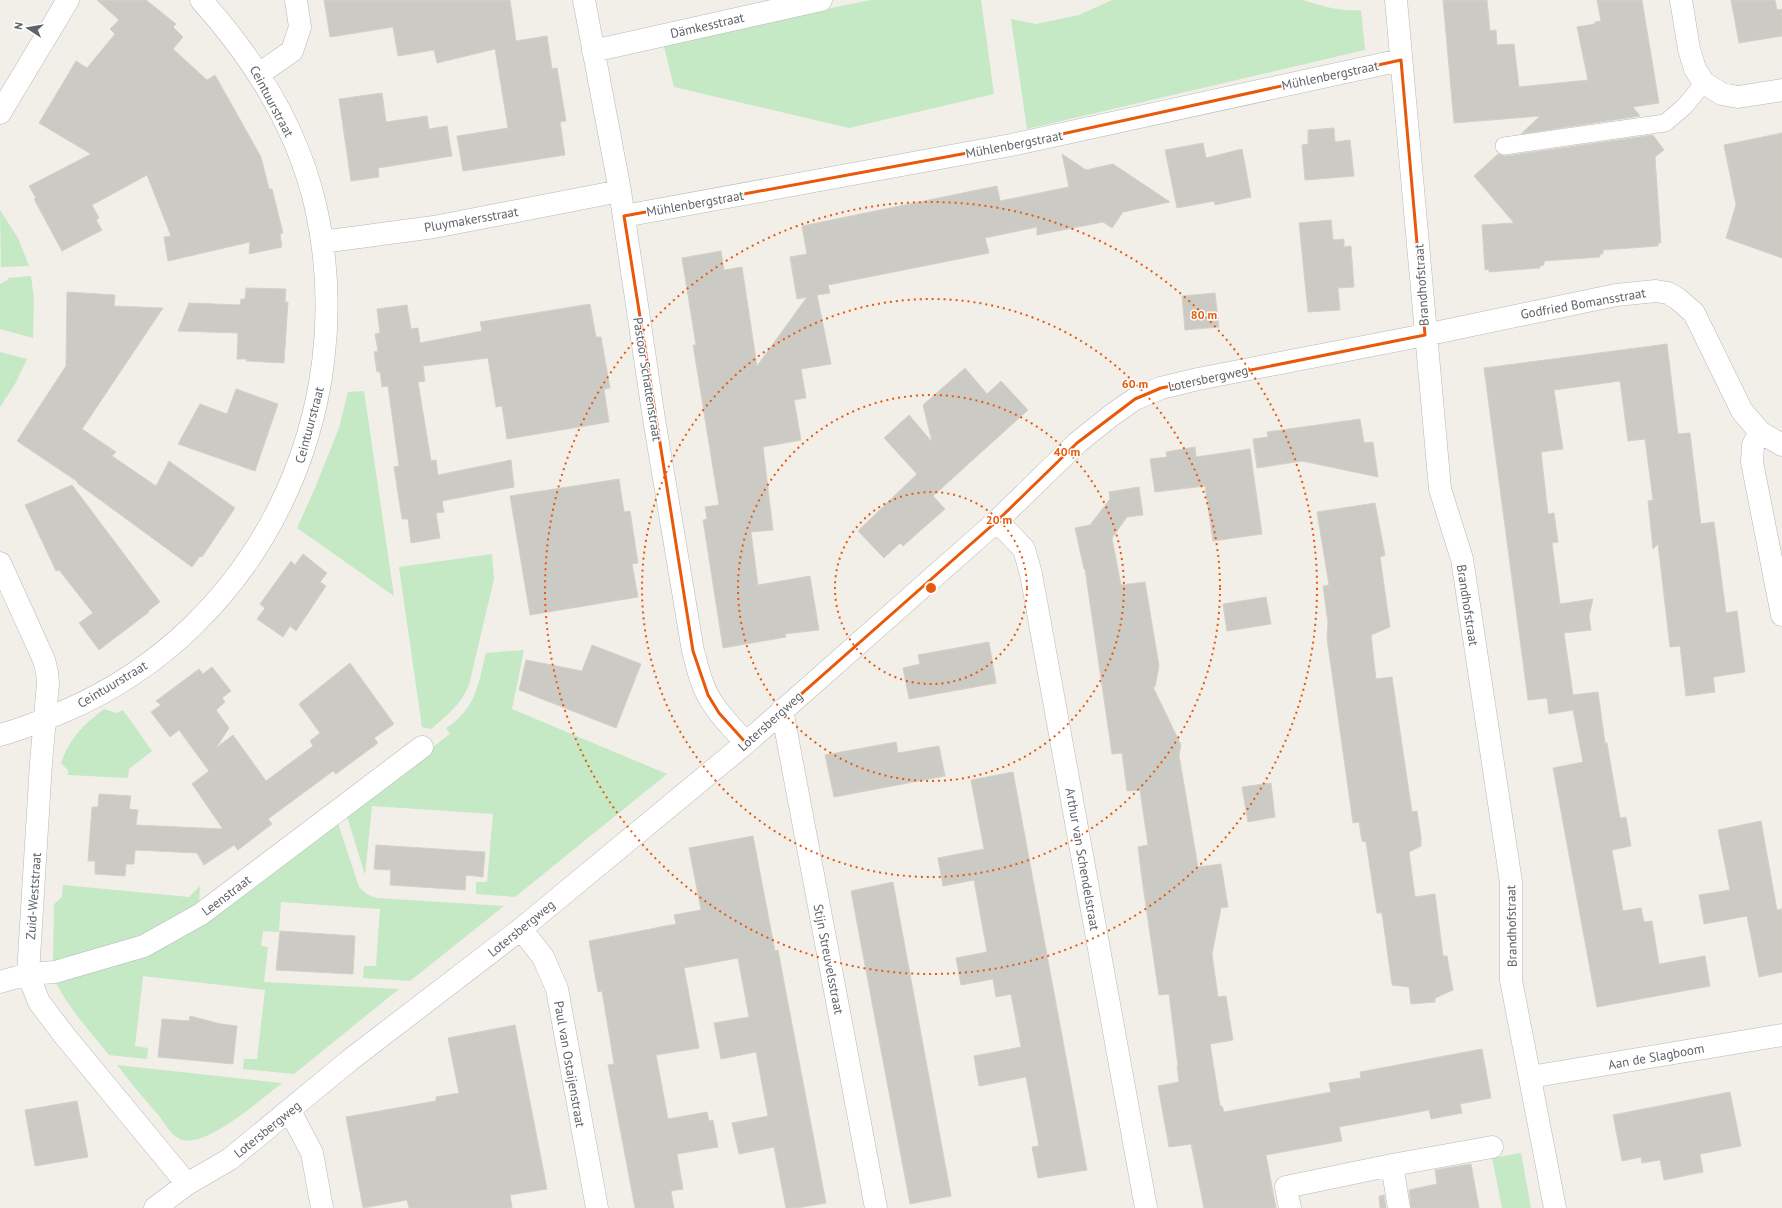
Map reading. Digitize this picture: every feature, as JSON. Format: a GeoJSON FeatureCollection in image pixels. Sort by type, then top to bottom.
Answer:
{"type":"FeatureCollection","features":[{"type":"Feature","properties":{"kind":"street"},"geometry":{"type":"LineString","coordinates":[[0,113],[68,0]]}},
{"type":"Feature","properties":{"kind":"street","name":"Ceintuurstraat"},"geometry":{"type":"LineString","coordinates":[[0,735],[45,720],[90,700],[124,681],[156,658],[186,633],[213,605],[238,575],[260,542],[280,508],[296,472],[309,435],[318,398],[324,359],[327,320],[326,280],[322,242],[315,206],[305,171],[278,105],[260,74],[229,31],[201,0]]}},
{"type":"Feature","properties":{"kind":"street"},"geometry":{"type":"LineString","coordinates":[[260,74],[292,51],[300,27],[296,0]]}},
{"type":"Feature","properties":{"kind":"street","name":"Pastoor Schattenstraat"},"geometry":{"type":"LineString","coordinates":[[584,0],[620,191],[657,434],[693,651],[702,682],[708,695],[719,713],[746,743]]}},
{"type":"Feature","properties":{"kind":"street","name":"Dämkesstraat"},"geometry":{"type":"LineString","coordinates":[[593,51],[821,0]]}},
{"type":"Feature","properties":{"kind":"street","name":"Brandhofstraat"},"geometry":{"type":"LineString","coordinates":[[1396,0],[1440,489],[1462,559],[1511,882],[1512,980],[1555,1208]]}},
{"type":"Feature","properties":{"kind":"street"},"geometry":{"type":"LineString","coordinates":[[1681,0],[1695,69],[1704,83],[1722,94],[1738,97],[1782,90]]}},
{"type":"Feature","properties":{"kind":"street","name":"Mühlenbergstraat"},"geometry":{"type":"LineString","coordinates":[[624,216],[1012,145],[1401,60]]}},
{"type":"Feature","properties":{"kind":"street","name":"Pluymakersstraat"},"geometry":{"type":"LineString","coordinates":[[322,242],[434,226],[620,191]]}},
{"type":"Feature","properties":{"kind":"street","name":"Godfried Bomansstraat"},"geometry":{"type":"LineString","coordinates":[[1425,335],[1616,295],[1644,291],[1668,293],[1687,306],[1694,313],[1742,411],[1760,432],[1782,444]]}},
{"type":"Feature","properties":{"kind":"street","name":"Lotersbergweg"},"geometry":{"type":"LineString","coordinates":[[155,1208],[187,1184],[230,1159],[350,1060],[521,929],[746,743],[997,521],[1077,443],[1135,399],[1161,388],[1425,335]]}},
{"type":"Feature","properties":{"kind":"street"},"geometry":{"type":"LineString","coordinates":[[1760,432],[1754,445],[1752,462],[1782,615]]}},
{"type":"Feature","properties":{"kind":"street","name":"Arthur van Schendelstraat"},"geometry":{"type":"LineString","coordinates":[[997,521],[1024,548],[1031,574],[1146,1208]]}},
{"type":"Feature","properties":{"kind":"street","name":"Zuid-Weststraat"},"geometry":{"type":"LineString","coordinates":[[0,563],[47,672],[48,683],[28,974],[39,1002],[64,1035],[187,1184]]}},
{"type":"Feature","properties":{"kind":"street","name":"Stijn Streuvelsstraat"},"geometry":{"type":"LineString","coordinates":[[782,710],[876,1208]]}},
{"type":"Feature","properties":{"kind":"street","name":"Leenstraat"},"geometry":{"type":"LineString","coordinates":[[0,982],[28,974],[55,972],[144,946],[168,934],[201,914],[422,747]]}},
{"type":"Feature","properties":{"kind":"street","name":"Paul van Ostaijenstraat"},"geometry":{"type":"LineString","coordinates":[[521,929],[543,957],[557,989],[596,1208]]}},
{"type":"Feature","properties":{"kind":"street","name":"Aan de Slagboom"},"geometry":{"type":"LineString","coordinates":[[1530,1077],[1782,1035]]}},
{"type":"Feature","properties":{"kind":"street"},"geometry":{"type":"LineString","coordinates":[[290,1111],[312,1154],[322,1208]]}},
{"type":"Feature","properties":{"kind":"street"},"geometry":{"type":"LineString","coordinates":[[1290,1208],[1286,1187],[1392,1165],[1492,1147]]}},
{"type":"Feature","properties":{"kind":"street"},"geometry":{"type":"LineString","coordinates":[[1392,1165],[1399,1208]]}},
{"type":"Feature","properties":{"kind":"lane"},"geometry":{"type":"LineString","coordinates":[[1504,146],[1665,123],[1684,107],[1704,83]]}},
{"type":"Feature","properties":{"kind":"highlighted area"},"geometry":{"type":"Polygon","coordinates":[[[1401,60],[1425,335],[1161,388],[1135,399],[1077,443],[997,521],[746,743],[719,713],[708,695],[693,651],[624,216],[1011,145],[1401,60]]]}},
{"type":"Feature","properties":{"kind":"green space"},"geometry":{"type":"Polygon","coordinates":[[[871,0],[981,0],[994,94],[849,128],[674,87],[663,42],[871,0]]]}},
{"type":"Feature","properties":{"kind":"green space"},"geometry":{"type":"Polygon","coordinates":[[[1112,0],[1303,0],[1339,9],[1361,10],[1365,50],[1027,129],[1011,19],[1036,24],[1079,15],[1112,0]]]}},
{"type":"Feature","properties":{"kind":"green space"},"geometry":{"type":"Polygon","coordinates":[[[0,210],[18,238],[29,266],[1,267],[0,210]]]}},
{"type":"Feature","properties":{"kind":"green space"},"geometry":{"type":"Polygon","coordinates":[[[31,276],[34,300],[33,338],[0,329],[0,284],[8,280],[8,278],[31,276]]]}},
{"type":"Feature","properties":{"kind":"green space"},"geometry":{"type":"Polygon","coordinates":[[[0,352],[27,359],[15,384],[0,407],[0,352]]]}},
{"type":"Feature","properties":{"kind":"green space"},"geometry":{"type":"Polygon","coordinates":[[[364,391],[394,596],[297,528],[339,428],[348,392],[364,391]]]}},
{"type":"Feature","properties":{"kind":"green space"},"geometry":{"type":"Polygon","coordinates":[[[492,554],[494,579],[469,685],[458,704],[443,719],[431,729],[422,727],[399,567],[492,554]]]}},
{"type":"Feature","properties":{"kind":"green space"},"geometry":{"type":"Polygon","coordinates":[[[524,650],[512,709],[667,774],[515,897],[476,894],[476,882],[487,882],[493,814],[372,806],[365,875],[346,813],[450,734],[446,728],[464,713],[478,686],[486,653],[524,650]]]}},
{"type":"Feature","properties":{"kind":"green space"},"geometry":{"type":"Polygon","coordinates":[[[104,709],[117,713],[123,710],[152,751],[129,769],[128,778],[68,775],[68,770],[61,763],[64,754],[73,739],[84,726],[104,709]]]}},
{"type":"Feature","properties":{"kind":"green space"},"geometry":{"type":"Polygon","coordinates":[[[337,820],[359,887],[368,895],[377,898],[504,906],[410,981],[363,978],[364,966],[376,966],[380,909],[281,902],[279,932],[263,931],[261,946],[268,947],[264,982],[399,989],[294,1074],[243,1069],[244,1059],[257,1059],[265,990],[143,976],[135,1046],[148,1048],[147,1059],[109,1055],[66,1000],[54,979],[127,958],[337,820]]]}},
{"type":"Feature","properties":{"kind":"green space"},"geometry":{"type":"Polygon","coordinates":[[[63,885],[189,897],[200,886],[199,903],[139,938],[53,963],[54,904],[62,897],[63,885]]]}},
{"type":"Feature","properties":{"kind":"green space"},"geometry":{"type":"Polygon","coordinates":[[[117,1065],[282,1083],[232,1122],[202,1138],[189,1141],[178,1138],[168,1129],[160,1117],[117,1065]]]}},
{"type":"Feature","properties":{"kind":"green space"},"geometry":{"type":"Polygon","coordinates":[[[1521,1153],[1531,1208],[1502,1208],[1492,1158],[1521,1153]]]}},
{"type":"Feature","properties":{"kind":"building"},"geometry":{"type":"Polygon","coordinates":[[[97,0],[146,0],[176,24],[173,27],[183,37],[173,49],[207,80],[215,75],[261,157],[269,189],[272,189],[283,233],[280,234],[282,247],[249,254],[250,242],[168,261],[164,237],[171,236],[147,175],[92,205],[99,218],[96,220],[102,230],[62,251],[34,199],[36,198],[29,186],[91,154],[39,123],[76,61],[87,68],[115,34],[110,29],[119,20],[97,0]]]}},
{"type":"Feature","properties":{"kind":"building"},"geometry":{"type":"Polygon","coordinates":[[[324,0],[510,0],[516,41],[547,36],[552,69],[557,68],[566,121],[560,122],[565,155],[463,171],[457,136],[508,128],[495,49],[437,63],[434,50],[398,56],[393,27],[330,37],[324,0]]]}},
{"type":"Feature","properties":{"kind":"building"},"geometry":{"type":"Polygon","coordinates":[[[1443,0],[1487,0],[1490,31],[1496,30],[1497,45],[1514,44],[1519,87],[1588,80],[1577,27],[1595,24],[1595,22],[1601,21],[1597,0],[1642,0],[1659,103],[1633,107],[1640,116],[1521,134],[1540,116],[1454,123],[1443,0]]]}},
{"type":"Feature","properties":{"kind":"building"},"geometry":{"type":"Polygon","coordinates":[[[1731,0],[1775,0],[1777,10],[1782,9],[1782,36],[1739,43],[1731,0]]]}},
{"type":"Feature","properties":{"kind":"building"},"geometry":{"type":"Polygon","coordinates":[[[382,93],[386,122],[427,116],[429,129],[447,126],[452,156],[378,168],[379,177],[351,181],[339,99],[382,93]]]}},
{"type":"Feature","properties":{"kind":"building"},"geometry":{"type":"Polygon","coordinates":[[[1334,128],[1335,142],[1350,140],[1354,176],[1305,180],[1302,145],[1308,144],[1308,130],[1334,128]]]}},
{"type":"Feature","properties":{"kind":"building"},"geometry":{"type":"Polygon","coordinates":[[[1782,133],[1782,258],[1726,238],[1736,205],[1724,145],[1782,133]]]}},
{"type":"Feature","properties":{"kind":"building"},"geometry":{"type":"Polygon","coordinates":[[[1653,135],[1664,150],[1655,157],[1661,243],[1658,243],[1658,246],[1603,250],[1603,254],[1600,254],[1600,257],[1544,261],[1544,265],[1540,266],[1540,268],[1489,272],[1489,269],[1485,270],[1482,225],[1514,223],[1474,176],[1498,154],[1505,156],[1653,135]]]}},
{"type":"Feature","properties":{"kind":"building"},"geometry":{"type":"Polygon","coordinates":[[[1203,143],[1206,158],[1242,149],[1251,197],[1215,205],[1214,201],[1177,208],[1165,150],[1203,143]]]}},
{"type":"Feature","properties":{"kind":"building"},"geometry":{"type":"Polygon","coordinates":[[[1062,154],[1086,170],[1113,164],[1170,202],[1123,212],[1112,228],[1103,222],[1037,235],[1037,227],[985,238],[989,253],[828,285],[830,293],[817,295],[831,364],[801,369],[806,398],[794,400],[801,440],[763,447],[773,530],[751,532],[758,585],[810,576],[819,630],[785,634],[786,637],[723,648],[703,520],[707,519],[705,507],[719,505],[693,345],[696,345],[682,258],[721,251],[724,270],[742,267],[757,366],[807,297],[797,299],[790,257],[807,254],[802,226],[997,186],[1000,201],[1069,187],[1062,154]]]}},
{"type":"Feature","properties":{"kind":"building"},"geometry":{"type":"Polygon","coordinates":[[[1331,220],[1333,240],[1344,239],[1344,247],[1351,246],[1354,287],[1338,288],[1340,310],[1308,312],[1299,223],[1331,220]]]}},
{"type":"Feature","properties":{"kind":"building"},"geometry":{"type":"Polygon","coordinates":[[[246,288],[286,289],[285,302],[288,302],[284,363],[246,361],[247,359],[237,359],[238,333],[178,331],[189,303],[240,305],[241,299],[245,299],[246,288]]]}},
{"type":"Feature","properties":{"kind":"building"},"geometry":{"type":"Polygon","coordinates":[[[67,292],[115,295],[114,306],[163,308],[82,429],[116,452],[112,456],[156,486],[169,461],[235,508],[202,557],[200,556],[192,567],[77,483],[78,482],[17,441],[66,366],[67,292]]]}},
{"type":"Feature","properties":{"kind":"building"},"geometry":{"type":"Polygon","coordinates":[[[1215,293],[1219,327],[1185,330],[1182,296],[1215,293]]]}},
{"type":"Feature","properties":{"kind":"building"},"geometry":{"type":"Polygon","coordinates":[[[590,304],[596,337],[601,337],[610,388],[604,389],[609,422],[507,439],[502,406],[496,407],[488,358],[423,366],[425,381],[418,382],[431,461],[436,460],[438,475],[511,460],[514,487],[442,501],[444,512],[436,513],[440,538],[411,543],[408,519],[402,519],[394,467],[399,466],[388,386],[382,387],[380,372],[377,372],[374,352],[378,351],[375,334],[380,333],[377,309],[407,305],[411,329],[418,328],[420,343],[482,331],[480,322],[590,304]]]}},
{"type":"Feature","properties":{"kind":"building"},"geometry":{"type":"Polygon","coordinates":[[[1667,344],[1678,434],[1690,433],[1701,524],[1714,522],[1726,613],[1737,611],[1745,672],[1713,677],[1715,692],[1686,696],[1680,646],[1670,647],[1658,544],[1653,549],[1648,501],[1653,500],[1645,439],[1628,441],[1620,381],[1554,390],[1563,449],[1541,452],[1548,514],[1554,513],[1558,542],[1552,543],[1560,604],[1593,599],[1589,616],[1591,630],[1564,633],[1573,695],[1598,692],[1605,743],[1607,743],[1620,818],[1626,817],[1631,846],[1612,850],[1623,911],[1641,908],[1644,922],[1652,921],[1659,964],[1705,956],[1710,986],[1597,1007],[1553,768],[1583,762],[1573,710],[1549,714],[1547,698],[1528,700],[1484,368],[1667,344]]]}},
{"type":"Feature","properties":{"kind":"building"},"geometry":{"type":"Polygon","coordinates":[[[965,368],[987,394],[1001,381],[1028,410],[933,496],[945,509],[903,546],[900,543],[884,558],[858,531],[917,474],[884,438],[909,415],[932,442],[923,405],[965,368]]]}},
{"type":"Feature","properties":{"kind":"building"},"geometry":{"type":"Polygon","coordinates":[[[236,389],[278,404],[255,471],[178,444],[200,404],[227,414],[236,389]]]}},
{"type":"Feature","properties":{"kind":"building"},"geometry":{"type":"Polygon","coordinates":[[[1360,419],[1364,443],[1373,442],[1378,477],[1302,461],[1257,468],[1253,439],[1268,437],[1267,432],[1360,419]]]}},
{"type":"Feature","properties":{"kind":"building"},"geometry":{"type":"Polygon","coordinates":[[[1195,447],[1196,457],[1250,449],[1262,534],[1213,541],[1205,486],[1155,492],[1150,459],[1167,457],[1166,452],[1195,447]]]}},
{"type":"Feature","properties":{"kind":"building"},"geometry":{"type":"Polygon","coordinates":[[[619,479],[624,512],[630,511],[638,563],[632,564],[638,597],[530,615],[510,496],[619,479]]]}},
{"type":"Feature","properties":{"kind":"building"},"geometry":{"type":"Polygon","coordinates":[[[72,485],[160,602],[99,650],[79,623],[93,613],[59,570],[56,571],[25,505],[72,485]]]}},
{"type":"Feature","properties":{"kind":"building"},"geometry":{"type":"Polygon","coordinates":[[[1139,487],[1143,515],[1127,517],[1112,538],[1121,585],[1145,582],[1159,666],[1155,687],[1153,687],[1181,745],[1179,755],[1198,867],[1221,864],[1228,907],[1221,908],[1212,954],[1218,997],[1226,996],[1233,1040],[1210,1044],[1220,1106],[1222,1106],[1224,1112],[1331,1092],[1329,1083],[1361,1078],[1360,1072],[1482,1049],[1491,1098],[1460,1104],[1462,1113],[1431,1119],[1429,1110],[1339,1127],[1342,1141],[1266,1155],[1276,1208],[1204,1208],[1191,1144],[1169,1147],[1158,1086],[1179,1082],[1178,1066],[1169,994],[1159,995],[1142,879],[1138,847],[1148,845],[1140,790],[1127,791],[1122,753],[1112,754],[1085,569],[1075,528],[1090,525],[1110,499],[1109,492],[1139,487]]]}},
{"type":"Feature","properties":{"kind":"building"},"geometry":{"type":"Polygon","coordinates":[[[1375,503],[1385,555],[1380,557],[1390,627],[1371,635],[1376,679],[1392,677],[1412,812],[1417,811],[1421,846],[1409,852],[1415,897],[1435,894],[1443,956],[1447,956],[1453,990],[1435,998],[1435,1002],[1411,1004],[1409,987],[1392,985],[1382,913],[1377,913],[1366,842],[1362,841],[1359,822],[1353,823],[1327,638],[1328,623],[1323,586],[1329,585],[1317,512],[1375,503]]]}},
{"type":"Feature","properties":{"kind":"building"},"geometry":{"type":"Polygon","coordinates":[[[303,554],[327,573],[320,582],[326,586],[296,631],[290,626],[283,637],[257,619],[265,608],[260,604],[291,561],[295,565],[303,554]]]}},
{"type":"Feature","properties":{"kind":"building"},"geometry":{"type":"Polygon","coordinates":[[[1266,597],[1271,624],[1227,631],[1223,604],[1266,597]]]}},
{"type":"Feature","properties":{"kind":"building"},"geometry":{"type":"Polygon","coordinates":[[[989,642],[996,683],[909,699],[903,668],[920,664],[918,655],[989,642]]]}},
{"type":"Feature","properties":{"kind":"building"},"geometry":{"type":"Polygon","coordinates":[[[592,645],[641,664],[616,728],[519,690],[526,660],[582,671],[592,645]]]}},
{"type":"Feature","properties":{"kind":"building"},"geometry":{"type":"Polygon","coordinates":[[[350,663],[394,724],[374,738],[378,743],[336,774],[333,771],[268,819],[272,824],[238,850],[234,845],[204,865],[197,853],[135,850],[134,864],[126,864],[125,876],[95,874],[95,861],[88,861],[92,807],[98,807],[99,794],[131,796],[129,809],[138,810],[136,825],[223,829],[192,784],[209,771],[179,730],[170,737],[151,712],[161,705],[156,701],[199,669],[203,674],[212,667],[231,691],[222,698],[225,702],[216,710],[229,728],[216,748],[233,735],[266,781],[313,746],[310,741],[320,733],[299,704],[350,663]]]}},
{"type":"Feature","properties":{"kind":"building"},"geometry":{"type":"Polygon","coordinates":[[[896,742],[898,753],[939,746],[945,776],[834,797],[825,755],[896,742]]]}},
{"type":"Feature","properties":{"kind":"building"},"geometry":{"type":"Polygon","coordinates":[[[1013,772],[1087,1170],[1038,1178],[1032,1147],[1039,1146],[1026,1077],[979,1086],[974,1056],[1021,1047],[1011,994],[996,997],[993,979],[961,985],[956,958],[987,952],[974,880],[943,886],[938,858],[984,849],[971,780],[1013,772]]]}},
{"type":"Feature","properties":{"kind":"building"},"geometry":{"type":"Polygon","coordinates":[[[1271,783],[1275,817],[1248,822],[1242,787],[1271,783]]]}},
{"type":"Feature","properties":{"kind":"building"},"geometry":{"type":"Polygon","coordinates":[[[1761,821],[1777,910],[1782,909],[1782,972],[1759,977],[1747,916],[1704,924],[1699,895],[1730,890],[1718,830],[1761,821]]]}},
{"type":"Feature","properties":{"kind":"building"},"geometry":{"type":"Polygon","coordinates":[[[753,836],[775,951],[778,950],[826,1203],[797,1208],[786,1208],[774,1147],[739,1154],[732,1123],[768,1116],[756,1052],[721,1059],[714,1023],[749,1017],[738,958],[684,968],[699,1048],[656,1055],[668,1119],[707,1112],[709,1121],[713,1120],[718,1147],[677,1154],[683,1189],[671,1191],[674,1208],[635,1208],[608,1065],[614,1064],[602,991],[598,992],[589,941],[676,924],[674,915],[701,910],[689,848],[753,836]]]}},
{"type":"Feature","properties":{"kind":"building"},"geometry":{"type":"Polygon","coordinates":[[[376,845],[485,852],[483,877],[466,875],[465,890],[390,885],[391,870],[374,869],[376,845]]]}},
{"type":"Feature","properties":{"kind":"building"},"geometry":{"type":"Polygon","coordinates":[[[893,882],[951,1196],[910,1204],[851,891],[893,882]]]}},
{"type":"Feature","properties":{"kind":"building"},"geometry":{"type":"Polygon","coordinates":[[[280,931],[355,936],[353,974],[276,970],[280,931]]]}},
{"type":"Feature","properties":{"kind":"building"},"geometry":{"type":"Polygon","coordinates":[[[190,1016],[221,1024],[237,1026],[233,1064],[158,1057],[162,1019],[189,1021],[190,1016]]]}},
{"type":"Feature","properties":{"kind":"building"},"geometry":{"type":"Polygon","coordinates":[[[515,1025],[547,1189],[510,1195],[512,1208],[409,1208],[407,1200],[363,1208],[346,1117],[436,1101],[436,1097],[459,1093],[448,1038],[515,1025]]]}},
{"type":"Feature","properties":{"kind":"building"},"geometry":{"type":"Polygon","coordinates":[[[1730,1092],[1741,1146],[1700,1154],[1703,1172],[1664,1180],[1660,1160],[1642,1163],[1641,1157],[1622,1161],[1613,1115],[1730,1092]]]}},
{"type":"Feature","properties":{"kind":"building"},"geometry":{"type":"Polygon","coordinates":[[[77,1101],[88,1157],[35,1166],[25,1110],[77,1101]]]}},
{"type":"Feature","properties":{"kind":"building"},"geometry":{"type":"Polygon","coordinates":[[[1471,1164],[1479,1208],[1411,1208],[1409,1190],[1437,1184],[1435,1170],[1471,1164]]]}},
{"type":"Feature","properties":{"kind":"building"},"geometry":{"type":"Polygon","coordinates":[[[1384,1195],[1386,1208],[1380,1208],[1379,1196],[1384,1195]]]}}]}
